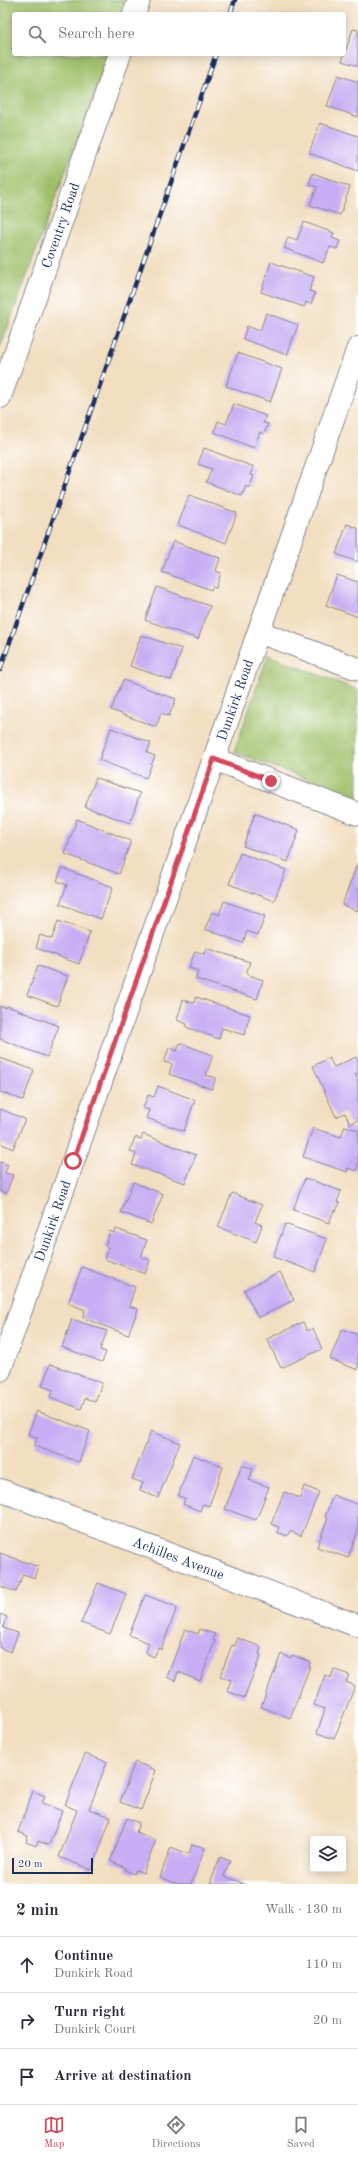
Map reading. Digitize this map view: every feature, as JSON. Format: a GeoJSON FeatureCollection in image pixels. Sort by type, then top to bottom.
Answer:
{"type":"FeatureCollection","features":[{"type":"Feature","properties":{"kind":"street"},"geometry":{"type":"LineString","coordinates":[[135,12],[139,0]]}},
{"type":"Feature","properties":{"kind":"street","name":"Coventry Road"},"geometry":{"type":"LineString","coordinates":[[0,397],[119,56]]}},
{"type":"Feature","properties":{"kind":"street","name":"Dunkirk Road"},"geometry":{"type":"LineString","coordinates":[[0,1370],[358,348]]}},
{"type":"Feature","properties":{"kind":"street"},"geometry":{"type":"LineString","coordinates":[[259,632],[358,670]]}},
{"type":"Feature","properties":{"kind":"street"},"geometry":{"type":"LineString","coordinates":[[214,759],[358,814]]}},
{"type":"Feature","properties":{"kind":"street","name":"Achilles Avenue"},"geometry":{"type":"LineString","coordinates":[[0,1490],[358,1626]]}},
{"type":"Feature","properties":{"kind":"green space"},"geometry":{"type":"Polygon","coordinates":[[[0,0],[129,0],[125,12],[12,12],[12,56],[108,56],[0,348],[0,0]]]}},
{"type":"Feature","properties":{"kind":"green space"},"geometry":{"type":"Polygon","coordinates":[[[268,655],[358,690],[358,798],[234,752],[268,655]]]}},
{"type":"Feature","properties":{"kind":"building"},"geometry":{"type":"Polygon","coordinates":[[[353,29],[358,30],[358,66],[342,61],[344,56],[346,56],[346,49],[353,29]]]}},
{"type":"Feature","properties":{"kind":"building"},"geometry":{"type":"Polygon","coordinates":[[[338,75],[358,82],[358,117],[327,106],[338,75]]]}},
{"type":"Feature","properties":{"kind":"building"},"geometry":{"type":"Polygon","coordinates":[[[320,123],[358,136],[358,171],[309,153],[320,123]]]}},
{"type":"Feature","properties":{"kind":"building"},"geometry":{"type":"Polygon","coordinates":[[[313,173],[350,187],[340,215],[310,205],[317,187],[309,184],[313,173]]]}},
{"type":"Feature","properties":{"kind":"building"},"geometry":{"type":"Polygon","coordinates":[[[304,222],[334,233],[332,238],[340,241],[337,249],[330,247],[323,263],[284,248],[288,237],[297,240],[304,222]]]}},
{"type":"Feature","properties":{"kind":"building"},"geometry":{"type":"Polygon","coordinates":[[[271,262],[314,277],[309,291],[315,293],[311,304],[306,302],[304,307],[261,292],[271,262]]]}},
{"type":"Feature","properties":{"kind":"building"},"geometry":{"type":"Polygon","coordinates":[[[266,313],[298,325],[287,355],[243,339],[247,326],[260,331],[266,313]]]}},
{"type":"Feature","properties":{"kind":"building"},"geometry":{"type":"Polygon","coordinates":[[[238,353],[282,369],[270,402],[226,386],[238,353]]]}},
{"type":"Feature","properties":{"kind":"building"},"geometry":{"type":"Polygon","coordinates":[[[234,404],[266,416],[263,423],[268,424],[264,434],[260,432],[254,448],[214,432],[218,421],[226,424],[234,404]]]}},
{"type":"Feature","properties":{"kind":"building"},"geometry":{"type":"Polygon","coordinates":[[[204,448],[254,467],[251,475],[254,476],[249,488],[246,486],[242,496],[206,482],[212,469],[198,464],[204,448]]]}},
{"type":"Feature","properties":{"kind":"building"},"geometry":{"type":"Polygon","coordinates":[[[189,495],[237,513],[226,543],[178,525],[189,495]]]}},
{"type":"Feature","properties":{"kind":"building"},"geometry":{"type":"Polygon","coordinates":[[[347,524],[358,528],[358,562],[336,554],[347,524]]]}},
{"type":"Feature","properties":{"kind":"building"},"geometry":{"type":"Polygon","coordinates":[[[173,541],[220,558],[216,571],[221,573],[216,588],[212,587],[211,590],[162,572],[173,541]]]}},
{"type":"Feature","properties":{"kind":"building"},"geometry":{"type":"Polygon","coordinates":[[[337,575],[358,582],[358,617],[326,605],[337,575]]]}},
{"type":"Feature","properties":{"kind":"building"},"geometry":{"type":"Polygon","coordinates":[[[157,587],[210,606],[198,639],[145,620],[157,587]]]}},
{"type":"Feature","properties":{"kind":"building"},"geometry":{"type":"Polygon","coordinates":[[[141,635],[182,649],[171,680],[130,666],[141,635]]]}},
{"type":"Feature","properties":{"kind":"building"},"geometry":{"type":"Polygon","coordinates":[[[123,680],[176,699],[169,716],[161,713],[156,727],[111,710],[123,680]]]}},
{"type":"Feature","properties":{"kind":"building"},"geometry":{"type":"Polygon","coordinates":[[[111,728],[151,743],[147,753],[155,756],[146,778],[99,760],[111,728]]]}},
{"type":"Feature","properties":{"kind":"building"},"geometry":{"type":"Polygon","coordinates":[[[96,778],[140,793],[130,823],[85,807],[96,778]]]}},
{"type":"Feature","properties":{"kind":"building"},"geometry":{"type":"Polygon","coordinates":[[[255,813],[299,830],[288,862],[243,846],[255,813]]]}},
{"type":"Feature","properties":{"kind":"building"},"geometry":{"type":"Polygon","coordinates":[[[77,819],[131,841],[119,874],[65,854],[77,819]]]}},
{"type":"Feature","properties":{"kind":"building"},"geometry":{"type":"Polygon","coordinates":[[[240,853],[286,870],[274,901],[229,884],[240,853]]]}},
{"type":"Feature","properties":{"kind":"building"},"geometry":{"type":"Polygon","coordinates":[[[358,862],[358,911],[342,905],[358,862]]]}},
{"type":"Feature","properties":{"kind":"building"},"geometry":{"type":"Polygon","coordinates":[[[62,868],[113,887],[101,919],[60,904],[67,885],[57,881],[62,868]]]}},
{"type":"Feature","properties":{"kind":"building"},"geometry":{"type":"Polygon","coordinates":[[[224,901],[265,916],[258,935],[247,931],[243,943],[205,929],[212,912],[219,915],[224,901]]]}},
{"type":"Feature","properties":{"kind":"building"},"geometry":{"type":"Polygon","coordinates":[[[58,921],[90,932],[79,964],[36,948],[40,935],[52,939],[58,921]]]}},
{"type":"Feature","properties":{"kind":"building"},"geometry":{"type":"Polygon","coordinates":[[[206,948],[250,962],[246,974],[263,980],[257,999],[196,979],[198,971],[189,968],[195,951],[204,954],[206,948]]]}},
{"type":"Feature","properties":{"kind":"building"},"geometry":{"type":"Polygon","coordinates":[[[38,966],[68,976],[57,1006],[27,995],[38,966]]]}},
{"type":"Feature","properties":{"kind":"building"},"geometry":{"type":"Polygon","coordinates":[[[196,997],[250,1015],[244,1035],[222,1028],[219,1039],[186,1027],[187,1024],[177,1020],[183,1000],[194,1003],[196,997]]]}},
{"type":"Feature","properties":{"kind":"building"},"geometry":{"type":"Polygon","coordinates":[[[0,1006],[6,1008],[7,1006],[59,1026],[47,1057],[0,1039],[0,1006]]]}},
{"type":"Feature","properties":{"kind":"building"},"geometry":{"type":"Polygon","coordinates":[[[180,1043],[213,1055],[206,1075],[216,1078],[212,1089],[169,1074],[172,1064],[164,1062],[169,1048],[177,1051],[180,1043]]]}},
{"type":"Feature","properties":{"kind":"building"},"geometry":{"type":"Polygon","coordinates":[[[356,1057],[358,1061],[358,1073],[355,1074],[358,1081],[358,1120],[350,1124],[345,1113],[336,1117],[313,1066],[329,1058],[334,1067],[356,1057]]]}},
{"type":"Feature","properties":{"kind":"building"},"geometry":{"type":"Polygon","coordinates":[[[0,1058],[34,1070],[23,1100],[0,1092],[0,1058]]]}},
{"type":"Feature","properties":{"kind":"building"},"geometry":{"type":"Polygon","coordinates":[[[158,1086],[195,1100],[184,1131],[146,1118],[149,1110],[143,1108],[148,1095],[154,1097],[158,1086]]]}},
{"type":"Feature","properties":{"kind":"building"},"geometry":{"type":"Polygon","coordinates":[[[0,1109],[25,1119],[13,1149],[0,1143],[0,1109]]]}},
{"type":"Feature","properties":{"kind":"building"},"geometry":{"type":"Polygon","coordinates":[[[345,1126],[358,1130],[358,1165],[356,1171],[348,1168],[347,1172],[303,1157],[313,1128],[341,1137],[345,1126]]]}},
{"type":"Feature","properties":{"kind":"building"},"geometry":{"type":"Polygon","coordinates":[[[143,1134],[196,1155],[185,1183],[132,1165],[136,1154],[130,1151],[135,1137],[141,1139],[143,1134]]]}},
{"type":"Feature","properties":{"kind":"building"},"geometry":{"type":"Polygon","coordinates":[[[0,1162],[8,1165],[5,1173],[13,1175],[6,1194],[0,1191],[0,1162]]]}},
{"type":"Feature","properties":{"kind":"building"},"geometry":{"type":"Polygon","coordinates":[[[305,1178],[341,1191],[337,1202],[340,1203],[336,1211],[334,1210],[329,1223],[293,1210],[305,1178]]]}},
{"type":"Feature","properties":{"kind":"building"},"geometry":{"type":"Polygon","coordinates":[[[133,1182],[163,1194],[151,1224],[121,1212],[133,1182]]]}},
{"type":"Feature","properties":{"kind":"building"},"geometry":{"type":"Polygon","coordinates":[[[232,1193],[262,1205],[255,1222],[262,1225],[256,1242],[218,1227],[232,1193]]]}},
{"type":"Feature","properties":{"kind":"building"},"geometry":{"type":"Polygon","coordinates":[[[285,1224],[327,1239],[315,1272],[273,1257],[285,1224]]]}},
{"type":"Feature","properties":{"kind":"building"},"geometry":{"type":"Polygon","coordinates":[[[116,1229],[147,1240],[141,1257],[150,1260],[145,1274],[105,1259],[109,1248],[105,1246],[110,1231],[114,1233],[116,1229]]]}},
{"type":"Feature","properties":{"kind":"building"},"geometry":{"type":"Polygon","coordinates":[[[82,1267],[135,1287],[129,1306],[138,1309],[128,1335],[83,1318],[85,1310],[68,1303],[82,1267]]]}},
{"type":"Feature","properties":{"kind":"building"},"geometry":{"type":"Polygon","coordinates":[[[280,1272],[294,1300],[258,1318],[244,1290],[280,1272]]]}},
{"type":"Feature","properties":{"kind":"building"},"geometry":{"type":"Polygon","coordinates":[[[72,1319],[107,1331],[100,1350],[106,1352],[102,1362],[62,1347],[72,1319]]]}},
{"type":"Feature","properties":{"kind":"building"},"geometry":{"type":"Polygon","coordinates":[[[303,1322],[307,1331],[313,1328],[322,1349],[281,1368],[267,1339],[303,1322]]]}},
{"type":"Feature","properties":{"kind":"building"},"geometry":{"type":"Polygon","coordinates":[[[342,1329],[358,1335],[358,1370],[330,1359],[342,1329]]]}},
{"type":"Feature","properties":{"kind":"building"},"geometry":{"type":"Polygon","coordinates":[[[50,1364],[102,1383],[95,1402],[85,1398],[81,1409],[50,1397],[53,1390],[42,1386],[50,1364]]]}},
{"type":"Feature","properties":{"kind":"building"},"geometry":{"type":"Polygon","coordinates":[[[37,1411],[90,1431],[79,1462],[34,1446],[37,1438],[28,1434],[37,1411]]]}},
{"type":"Feature","properties":{"kind":"building"},"geometry":{"type":"Polygon","coordinates":[[[151,1431],[180,1443],[158,1498],[140,1490],[143,1483],[132,1479],[151,1431]]]}},
{"type":"Feature","properties":{"kind":"building"},"geometry":{"type":"Polygon","coordinates":[[[193,1455],[223,1467],[209,1506],[203,1504],[200,1511],[183,1504],[185,1498],[178,1496],[193,1455]]]}},
{"type":"Feature","properties":{"kind":"building"},"geometry":{"type":"Polygon","coordinates":[[[242,1465],[253,1469],[249,1480],[269,1487],[256,1520],[225,1509],[242,1465]]]}},
{"type":"Feature","properties":{"kind":"building"},"geometry":{"type":"Polygon","coordinates":[[[304,1486],[319,1492],[301,1536],[290,1531],[287,1536],[277,1532],[279,1527],[271,1524],[284,1492],[300,1498],[304,1486]]]}},
{"type":"Feature","properties":{"kind":"building"},"geometry":{"type":"Polygon","coordinates":[[[333,1495],[358,1505],[358,1531],[348,1558],[317,1547],[328,1518],[325,1517],[333,1495]]]}},
{"type":"Feature","properties":{"kind":"building"},"geometry":{"type":"Polygon","coordinates":[[[0,1553],[39,1567],[35,1578],[23,1574],[16,1592],[0,1586],[0,1553]]]}},
{"type":"Feature","properties":{"kind":"building"},"geometry":{"type":"Polygon","coordinates":[[[98,1583],[126,1594],[110,1634],[81,1623],[98,1583]]]}},
{"type":"Feature","properties":{"kind":"building"},"geometry":{"type":"Polygon","coordinates":[[[145,1595],[177,1607],[161,1650],[158,1648],[154,1657],[146,1653],[149,1643],[129,1635],[145,1595]]]}},
{"type":"Feature","properties":{"kind":"building"},"geometry":{"type":"Polygon","coordinates":[[[0,1614],[7,1617],[3,1628],[18,1633],[11,1652],[0,1648],[0,1614]]]}},
{"type":"Feature","properties":{"kind":"building"},"geometry":{"type":"Polygon","coordinates":[[[185,1629],[198,1634],[200,1629],[215,1634],[213,1640],[215,1641],[200,1681],[178,1672],[175,1681],[167,1677],[185,1629]]]}},
{"type":"Feature","properties":{"kind":"building"},"geometry":{"type":"Polygon","coordinates":[[[238,1638],[261,1647],[259,1654],[261,1655],[244,1698],[227,1691],[231,1680],[220,1676],[232,1645],[235,1646],[238,1638]]]}},
{"type":"Feature","properties":{"kind":"building"},"geometry":{"type":"Polygon","coordinates":[[[281,1654],[291,1658],[292,1655],[310,1662],[310,1666],[290,1718],[261,1707],[281,1654]]]}},
{"type":"Feature","properties":{"kind":"building"},"geometry":{"type":"Polygon","coordinates":[[[334,1669],[349,1675],[346,1682],[355,1686],[334,1739],[317,1733],[325,1709],[314,1705],[325,1675],[331,1678],[334,1669]]]}},
{"type":"Feature","properties":{"kind":"building"},"geometry":{"type":"Polygon","coordinates":[[[85,1754],[107,1762],[89,1809],[111,1817],[92,1870],[59,1857],[77,1810],[65,1805],[85,1754]]]}},
{"type":"Feature","properties":{"kind":"building"},"geometry":{"type":"Polygon","coordinates":[[[135,1762],[156,1770],[141,1810],[120,1802],[135,1762]]]}},
{"type":"Feature","properties":{"kind":"building"},"geometry":{"type":"Polygon","coordinates":[[[33,1791],[45,1796],[42,1803],[62,1811],[49,1845],[38,1841],[36,1846],[26,1842],[28,1836],[18,1832],[33,1791]]]}},
{"type":"Feature","properties":{"kind":"building"},"geometry":{"type":"Polygon","coordinates":[[[127,1818],[139,1823],[136,1832],[156,1840],[143,1873],[136,1870],[134,1874],[125,1870],[126,1868],[110,1861],[127,1818]]]}},
{"type":"Feature","properties":{"kind":"building"},"geometry":{"type":"Polygon","coordinates":[[[192,1844],[205,1848],[191,1884],[178,1884],[160,1877],[171,1847],[189,1854],[192,1844]]]}},
{"type":"Feature","properties":{"kind":"building"},"geometry":{"type":"Polygon","coordinates":[[[220,1857],[230,1861],[224,1876],[245,1884],[210,1884],[220,1857]]]}},
{"type":"Feature","properties":{"kind":"railway"},"geometry":{"type":"LineString","coordinates":[[231,12],[235,0]]}},
{"type":"Feature","properties":{"kind":"railway"},"geometry":{"type":"LineString","coordinates":[[0,670],[215,56]]}},
{"type":"Feature","properties":{"kind":"route"},"geometry":{"type":"LineString","coordinates":[[73,1161],[214,759],[271,781]]}}]}
